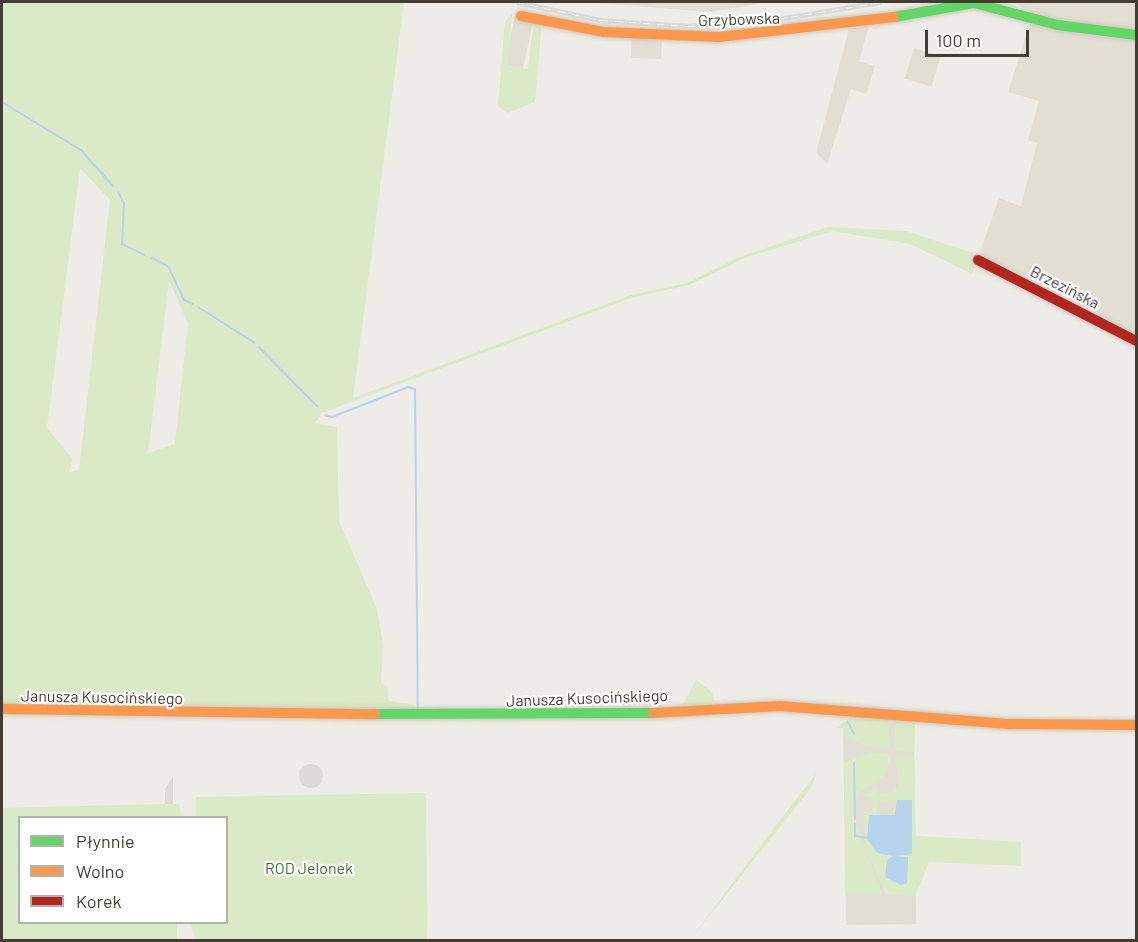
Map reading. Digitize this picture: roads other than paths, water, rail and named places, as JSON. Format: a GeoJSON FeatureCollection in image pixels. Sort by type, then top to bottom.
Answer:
{"type":"FeatureCollection","features":[{"type":"Feature","properties":{"kind":"street","name":"Grzybowska"},"geometry":{"type":"LineString","coordinates":[[521,15],[604,32],[719,37],[829,28],[969,3],[992,6],[1069,27],[1137,35]]}},
{"type":"Feature","properties":{"kind":"street","name":"Brzezińska"},"geometry":{"type":"LineString","coordinates":[[978,260],[1137,341]]}},
{"type":"Feature","properties":{"kind":"street","name":"Janusza Kusocińskiego"},"geometry":{"type":"LineString","coordinates":[[2,709],[570,717],[780,706],[1011,724],[1137,725]]}},
{"type":"Feature","properties":{"kind":"water"},"geometry":{"type":"Polygon","coordinates":[[[897,800],[912,800],[912,854],[896,856],[908,857],[907,883],[901,885],[885,877],[887,860],[893,856],[877,853],[867,839],[869,815],[895,815],[897,800]]]}},
{"type":"Feature","properties":{"kind":"waterway"},"geometry":{"type":"LineString","coordinates":[[2,102],[81,150],[113,186]]}},
{"type":"Feature","properties":{"kind":"waterway"},"geometry":{"type":"LineString","coordinates":[[118,192],[124,203],[122,244],[145,255]]}},
{"type":"Feature","properties":{"kind":"waterway"},"geometry":{"type":"LineString","coordinates":[[152,258],[168,266],[184,300],[193,304]]}},
{"type":"Feature","properties":{"kind":"waterway"},"geometry":{"type":"LineString","coordinates":[[198,307],[255,343]]}},
{"type":"Feature","properties":{"kind":"waterway"},"geometry":{"type":"LineString","coordinates":[[259,347],[317,406]]}},
{"type":"Feature","properties":{"kind":"waterway"},"geometry":{"type":"LineString","coordinates":[[325,415],[332,417],[408,387],[415,389],[418,708]]}},
{"type":"Feature","properties":{"kind":"waterway"},"geometry":{"type":"LineString","coordinates":[[848,722],[854,734]]}},
{"type":"Feature","properties":{"kind":"waterway"},"geometry":{"type":"LineString","coordinates":[[854,763],[855,819]]}},
{"type":"Feature","properties":{"kind":"waterway"},"geometry":{"type":"LineString","coordinates":[[855,824],[855,836],[867,838]]}},
{"type":"Feature","properties":{"kind":"railway"},"geometry":{"type":"LineString","coordinates":[[517,2],[601,20],[688,26],[777,19],[882,2]]}},
{"type":"Feature","properties":{"kind":"park label","name":"ROD Jelonek"},"geometry":{"type":"Point","coordinates":[309,868]}}]}
